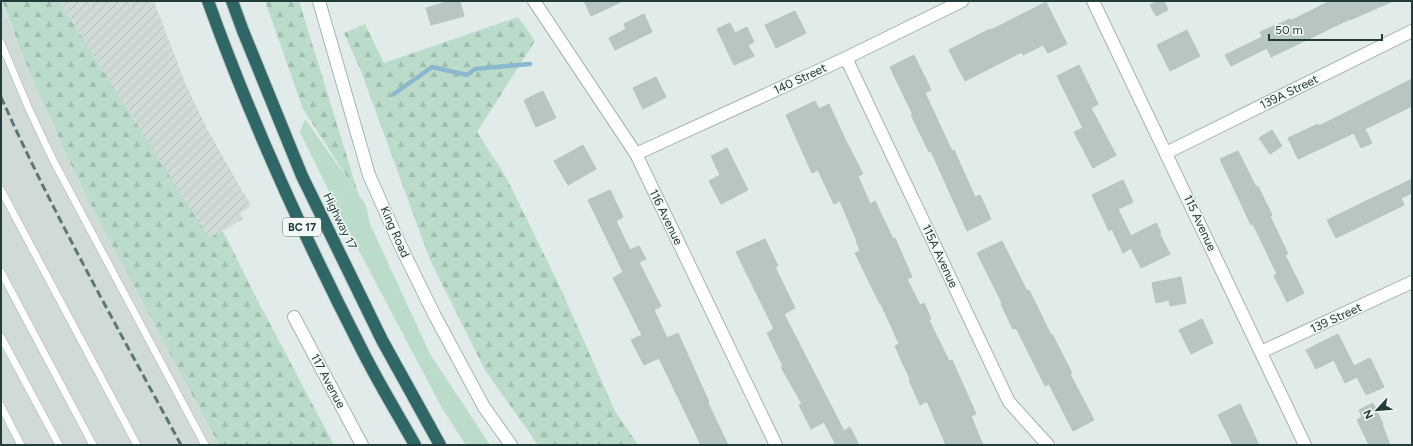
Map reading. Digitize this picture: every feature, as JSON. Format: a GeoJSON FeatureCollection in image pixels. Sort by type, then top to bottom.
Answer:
{"type":"FeatureCollection","features":[{"type":"Feature","properties":{"kind":"highway","name":"BC 17"},"geometry":{"type":"LineString","coordinates":[[208,1],[281,185],[362,350],[415,445]]}},
{"type":"Feature","properties":{"kind":"highway","name":"Highway 17"},"geometry":{"type":"LineString","coordinates":[[232,1],[302,176],[382,340],[440,445]]}},
{"type":"Feature","properties":{"kind":"street","name":"King Road"},"geometry":{"type":"LineString","coordinates":[[319,1],[369,175],[401,247],[435,316],[484,407],[512,445]]}},
{"type":"Feature","properties":{"kind":"street","name":"116 Avenue"},"geometry":{"type":"LineString","coordinates":[[534,1],[636,154],[776,445]]}},
{"type":"Feature","properties":{"kind":"street","name":"140 Street"},"geometry":{"type":"LineString","coordinates":[[636,154],[846,58],[962,1]]}},
{"type":"Feature","properties":{"kind":"street","name":"115 Avenue"},"geometry":{"type":"LineString","coordinates":[[1093,1],[1305,445]]}},
{"type":"Feature","properties":{"kind":"street","name":"139A Street"},"geometry":{"type":"LineString","coordinates":[[1166,152],[1412,31]]}},
{"type":"Feature","properties":{"kind":"street","name":"115A Avenue"},"geometry":{"type":"LineString","coordinates":[[846,58],[1009,402],[1048,445]]}},
{"type":"Feature","properties":{"kind":"street","name":"139 Street"},"geometry":{"type":"LineString","coordinates":[[1261,352],[1412,282]]}},
{"type":"Feature","properties":{"kind":"street","name":"117 Avenue"},"geometry":{"type":"LineString","coordinates":[[294,317],[362,445]]}},
{"type":"Feature","properties":{"kind":"lane"},"geometry":{"type":"LineString","coordinates":[[1,43],[29,109],[57,167],[205,445]]}},
{"type":"Feature","properties":{"kind":"lane"},"geometry":{"type":"LineString","coordinates":[[1,190],[137,445]]}},
{"type":"Feature","properties":{"kind":"lane"},"geometry":{"type":"LineString","coordinates":[[1,272],[93,445]]}},
{"type":"Feature","properties":{"kind":"lane"},"geometry":{"type":"LineString","coordinates":[[1,337],[58,445]]}},
{"type":"Feature","properties":{"kind":"lane"},"geometry":{"type":"LineString","coordinates":[[1,406],[22,445]]}},
{"type":"Feature","properties":{"kind":"shaded area"},"geometry":{"type":"Polygon","coordinates":[[[1,1],[64,150],[98,219],[219,445],[1,445],[1,1]]]}},
{"type":"Feature","properties":{"kind":"shaded area"},"geometry":{"type":"Polygon","coordinates":[[[59,1],[154,1],[185,83],[208,131],[251,206],[240,213],[243,219],[209,239],[59,1]]]}},
{"type":"Feature","properties":{"kind":"green space"},"geometry":{"type":"Polygon","coordinates":[[[2,1],[59,1],[209,238],[223,231],[261,307],[334,445],[219,445],[98,219],[64,150],[23,56],[2,1]]]}},
{"type":"Feature","properties":{"kind":"green space"},"geometry":{"type":"Polygon","coordinates":[[[265,1],[299,1],[359,196],[303,109],[265,1]]]}},
{"type":"Feature","properties":{"kind":"green space"},"geometry":{"type":"Polygon","coordinates":[[[518,17],[535,41],[477,132],[506,177],[560,287],[615,411],[638,445],[538,445],[485,370],[430,260],[361,71],[344,33],[365,24],[384,63],[518,17]]]}},
{"type":"Feature","properties":{"kind":"green space"},"geometry":{"type":"Polygon","coordinates":[[[305,119],[366,205],[370,224],[430,354],[490,445],[466,445],[443,410],[346,226],[300,132],[305,119]]]}},
{"type":"Feature","properties":{"kind":"building"},"geometry":{"type":"Polygon","coordinates":[[[450,1],[460,1],[464,16],[431,25],[426,8],[450,1]]]}},
{"type":"Feature","properties":{"kind":"building"},"geometry":{"type":"Polygon","coordinates":[[[584,1],[623,1],[591,16],[584,1]]]}},
{"type":"Feature","properties":{"kind":"building"},"geometry":{"type":"Polygon","coordinates":[[[1157,1],[1164,1],[1168,10],[1156,16],[1150,5],[1157,1]]]}},
{"type":"Feature","properties":{"kind":"building"},"geometry":{"type":"Polygon","coordinates":[[[1330,1],[1393,1],[1350,19],[1271,57],[1267,48],[1231,66],[1225,55],[1262,37],[1260,32],[1290,19],[1290,21],[1330,1]]]}},
{"type":"Feature","properties":{"kind":"building"},"geometry":{"type":"Polygon","coordinates":[[[1046,2],[1067,44],[1048,53],[1043,45],[1023,55],[1022,52],[965,81],[949,50],[1046,2]]]}},
{"type":"Feature","properties":{"kind":"building"},"geometry":{"type":"Polygon","coordinates":[[[795,11],[806,33],[776,48],[765,25],[795,11]]]}},
{"type":"Feature","properties":{"kind":"building"},"geometry":{"type":"Polygon","coordinates":[[[644,14],[652,32],[615,50],[609,38],[626,29],[624,24],[644,14]]]}},
{"type":"Feature","properties":{"kind":"building"},"geometry":{"type":"Polygon","coordinates":[[[730,23],[735,33],[747,27],[754,42],[748,45],[754,56],[734,65],[717,29],[730,23]]]}},
{"type":"Feature","properties":{"kind":"building"},"geometry":{"type":"Polygon","coordinates":[[[1187,30],[1200,56],[1170,71],[1157,45],[1187,30]]]}},
{"type":"Feature","properties":{"kind":"building"},"geometry":{"type":"Polygon","coordinates":[[[914,55],[931,90],[925,93],[952,151],[954,150],[975,197],[980,195],[991,219],[967,231],[931,151],[929,152],[890,67],[914,55]]]}},
{"type":"Feature","properties":{"kind":"building"},"geometry":{"type":"Polygon","coordinates":[[[1079,65],[1098,104],[1091,108],[1116,155],[1093,168],[1074,132],[1083,128],[1057,76],[1079,65]]]}},
{"type":"Feature","properties":{"kind":"building"},"geometry":{"type":"Polygon","coordinates":[[[656,77],[666,97],[643,109],[633,88],[656,77]]]}},
{"type":"Feature","properties":{"kind":"building"},"geometry":{"type":"Polygon","coordinates":[[[1412,79],[1412,106],[1365,129],[1372,143],[1361,148],[1354,133],[1298,159],[1288,138],[1318,124],[1319,126],[1412,79]]]}},
{"type":"Feature","properties":{"kind":"building"},"geometry":{"type":"Polygon","coordinates":[[[543,91],[556,118],[536,127],[524,100],[543,91]]]}},
{"type":"Feature","properties":{"kind":"building"},"geometry":{"type":"Polygon","coordinates":[[[815,101],[819,109],[829,104],[863,174],[858,176],[870,204],[875,201],[893,239],[895,238],[912,277],[907,279],[920,305],[924,303],[931,319],[929,320],[949,361],[952,360],[976,414],[971,416],[983,445],[946,445],[927,401],[920,405],[895,346],[899,344],[881,304],[855,253],[860,251],[840,201],[834,204],[818,170],[812,173],[786,115],[815,101]]]}},
{"type":"Feature","properties":{"kind":"building"},"geometry":{"type":"Polygon","coordinates":[[[1272,130],[1282,146],[1270,154],[1259,138],[1272,130]]]}},
{"type":"Feature","properties":{"kind":"building"},"geometry":{"type":"Polygon","coordinates":[[[583,145],[596,169],[568,185],[554,161],[583,145]]]}},
{"type":"Feature","properties":{"kind":"building"},"geometry":{"type":"Polygon","coordinates":[[[727,148],[748,190],[721,204],[709,181],[720,175],[711,156],[727,148]]]}},
{"type":"Feature","properties":{"kind":"building"},"geometry":{"type":"Polygon","coordinates":[[[1238,151],[1256,187],[1258,186],[1272,215],[1270,216],[1288,254],[1285,255],[1304,293],[1287,302],[1274,276],[1277,274],[1253,224],[1251,225],[1220,159],[1238,151]]]}},
{"type":"Feature","properties":{"kind":"building"},"geometry":{"type":"Polygon","coordinates":[[[1412,179],[1412,193],[1401,198],[1404,205],[1336,238],[1327,220],[1412,179]]]}},
{"type":"Feature","properties":{"kind":"building"},"geometry":{"type":"Polygon","coordinates":[[[1123,180],[1133,202],[1118,209],[1131,236],[1156,223],[1161,233],[1159,233],[1170,254],[1141,268],[1131,248],[1123,253],[1112,229],[1109,231],[1092,195],[1123,180]]]}},
{"type":"Feature","properties":{"kind":"building"},"geometry":{"type":"Polygon","coordinates":[[[610,190],[623,217],[616,221],[630,250],[639,246],[646,259],[639,262],[661,306],[654,310],[667,338],[678,333],[728,445],[701,445],[659,358],[644,365],[631,340],[642,335],[613,278],[623,272],[588,200],[610,190]]]}},
{"type":"Feature","properties":{"kind":"building"},"geometry":{"type":"Polygon","coordinates":[[[765,239],[778,266],[775,267],[795,308],[784,314],[844,431],[850,427],[859,445],[836,445],[824,422],[811,429],[799,405],[802,404],[781,367],[783,366],[767,333],[774,329],[736,252],[765,239]]]}},
{"type":"Feature","properties":{"kind":"building"},"geometry":{"type":"Polygon","coordinates":[[[1002,241],[1027,291],[1029,290],[1051,335],[1052,334],[1072,373],[1070,374],[1094,420],[1073,431],[1049,384],[1045,386],[1016,328],[1013,329],[977,253],[1002,241]]]}},
{"type":"Feature","properties":{"kind":"building"},"geometry":{"type":"Polygon","coordinates":[[[1181,277],[1186,303],[1170,306],[1169,300],[1156,303],[1152,283],[1181,277]]]}},
{"type":"Feature","properties":{"kind":"building"},"geometry":{"type":"Polygon","coordinates":[[[1202,319],[1213,343],[1191,354],[1179,330],[1202,319]]]}},
{"type":"Feature","properties":{"kind":"building"},"geometry":{"type":"Polygon","coordinates":[[[1338,334],[1354,366],[1370,358],[1384,387],[1366,395],[1357,377],[1345,383],[1334,360],[1316,369],[1306,350],[1338,334]]]}},
{"type":"Feature","properties":{"kind":"building"},"geometry":{"type":"Polygon","coordinates":[[[1373,403],[1383,424],[1390,445],[1369,445],[1357,420],[1362,417],[1359,410],[1373,403]]]}},
{"type":"Feature","properties":{"kind":"building"},"geometry":{"type":"Polygon","coordinates":[[[1240,404],[1259,445],[1233,445],[1218,415],[1240,404]]]}},
{"type":"Feature","properties":{"kind":"waterway"},"geometry":{"type":"LineString","coordinates":[[394,94],[432,67],[467,75],[475,69],[530,64]]}},
{"type":"Feature","properties":{"kind":"railway"},"geometry":{"type":"LineString","coordinates":[[1,97],[65,229],[181,445]]}}]}
